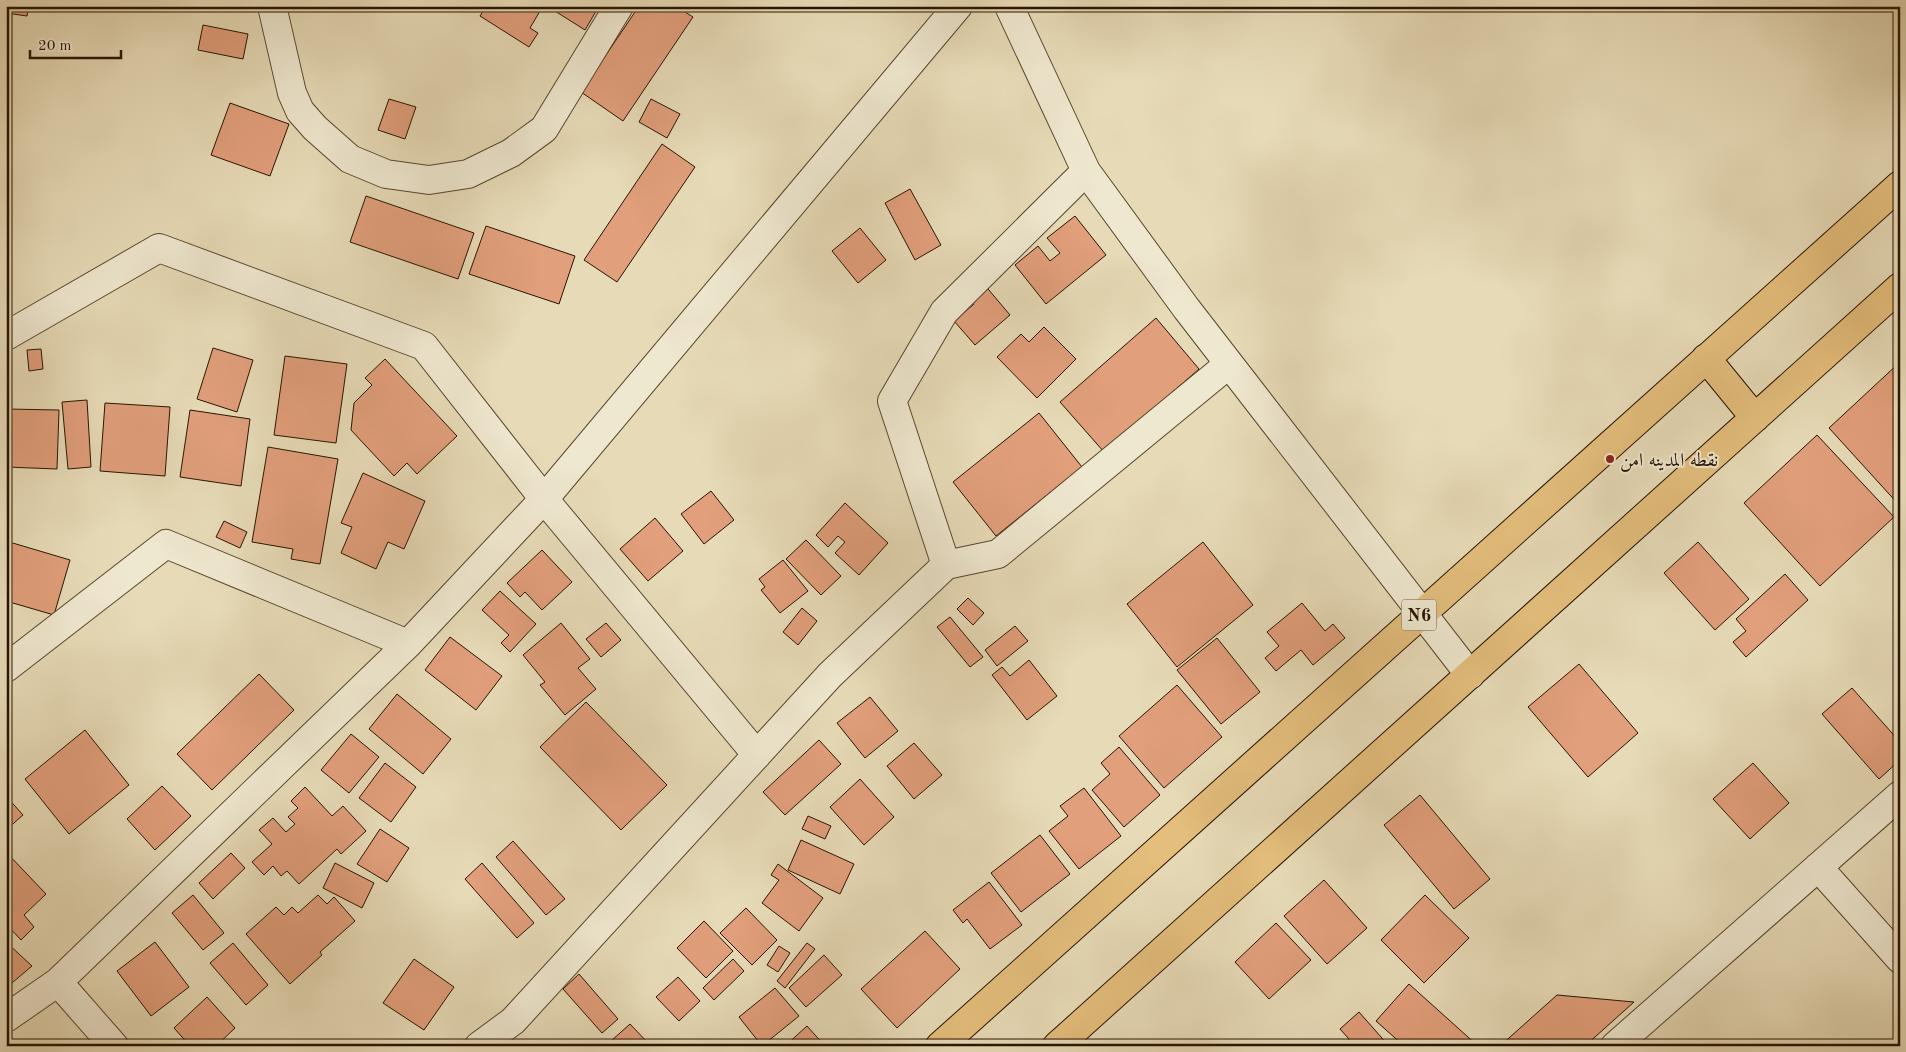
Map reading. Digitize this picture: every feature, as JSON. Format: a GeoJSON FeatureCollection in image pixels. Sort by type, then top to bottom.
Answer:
{"type":"FeatureCollection","features":[{"type":"Feature","properties":{"kind":"main road","name":"N6"},"geometry":{"type":"LineString","coordinates":[[940,1046],[1900,185]]}},
{"type":"Feature","properties":{"kind":"main road"},"geometry":{"type":"LineString","coordinates":[[1057,1046],[1900,287]]}},
{"type":"Feature","properties":{"kind":"main road"},"geometry":{"type":"LineString","coordinates":[[1706,358],[1755,418]]}},
{"type":"Feature","properties":{"kind":"street"},"geometry":{"type":"LineString","coordinates":[[272,6],[292,92],[300,111],[315,128],[350,159],[386,174],[429,180],[468,174],[512,153],[544,129],[619,6]]}},
{"type":"Feature","properties":{"kind":"street"},"geometry":{"type":"LineString","coordinates":[[6,1018],[58,982],[408,644],[544,500],[958,6]]}},
{"type":"Feature","properties":{"kind":"street"},"geometry":{"type":"LineString","coordinates":[[1009,6],[1086,171],[1229,364],[1470,675]]}},
{"type":"Feature","properties":{"kind":"street"},"geometry":{"type":"LineString","coordinates":[[946,566],[892,401],[944,312],[1086,171]]}},
{"type":"Feature","properties":{"kind":"street"},"geometry":{"type":"LineString","coordinates":[[6,336],[159,248],[424,346],[544,500],[757,755]]}},
{"type":"Feature","properties":{"kind":"street"},"geometry":{"type":"LineString","coordinates":[[479,1046],[513,1021],[830,675],[946,566],[998,554],[1229,364]]}},
{"type":"Feature","properties":{"kind":"street"},"geometry":{"type":"LineString","coordinates":[[6,668],[166,544],[408,644]]}},
{"type":"Feature","properties":{"kind":"street"},"geometry":{"type":"LineString","coordinates":[[1615,1046],[1900,795]]}},
{"type":"Feature","properties":{"kind":"street"},"geometry":{"type":"LineString","coordinates":[[1818,867],[1900,959]]}},
{"type":"Feature","properties":{"kind":"street"},"geometry":{"type":"LineString","coordinates":[[58,982],[114,1046]]}},
{"type":"Feature","properties":{"kind":"building"},"geometry":{"type":"Polygon","coordinates":[[[6,6],[29,6],[27,16],[6,13],[6,6]]]}},
{"type":"Feature","properties":{"kind":"building"},"geometry":{"type":"Polygon","coordinates":[[[486,6],[543,6],[530,28],[538,33],[529,47],[480,16],[486,6]]]}},
{"type":"Feature","properties":{"kind":"building"},"geometry":{"type":"Polygon","coordinates":[[[547,6],[599,6],[585,30],[547,6]]]}},
{"type":"Feature","properties":{"kind":"building"},"geometry":{"type":"Polygon","coordinates":[[[639,6],[676,6],[693,17],[623,121],[581,92],[639,6]]]}},
{"type":"Feature","properties":{"kind":"building"},"geometry":{"type":"Polygon","coordinates":[[[203,25],[248,34],[243,59],[198,50],[203,25]]]}},
{"type":"Feature","properties":{"kind":"building"},"geometry":{"type":"Polygon","coordinates":[[[389,99],[416,107],[405,139],[378,130],[389,99]]]}},
{"type":"Feature","properties":{"kind":"building"},"geometry":{"type":"Polygon","coordinates":[[[651,99],[680,114],[667,138],[639,122],[651,99]]]}},
{"type":"Feature","properties":{"kind":"building"},"geometry":{"type":"Polygon","coordinates":[[[230,103],[289,124],[270,176],[211,155],[230,103]]]}},
{"type":"Feature","properties":{"kind":"building"},"geometry":{"type":"Polygon","coordinates":[[[662,144],[695,167],[617,282],[584,260],[662,144]]]}},
{"type":"Feature","properties":{"kind":"building"},"geometry":{"type":"Polygon","coordinates":[[[910,189],[941,245],[915,260],[885,203],[910,189]]]}},
{"type":"Feature","properties":{"kind":"building"},"geometry":{"type":"Polygon","coordinates":[[[366,196],[474,233],[458,279],[350,242],[366,196]]]}},
{"type":"Feature","properties":{"kind":"building"},"geometry":{"type":"Polygon","coordinates":[[[1075,216],[1106,255],[1046,304],[1015,265],[1038,246],[1050,261],[1060,253],[1047,238],[1075,216]]]}},
{"type":"Feature","properties":{"kind":"building"},"geometry":{"type":"Polygon","coordinates":[[[486,226],[575,256],[559,304],[469,274],[486,226]]]}},
{"type":"Feature","properties":{"kind":"building"},"geometry":{"type":"Polygon","coordinates":[[[860,228],[886,260],[858,283],[832,251],[860,228]]]}},
{"type":"Feature","properties":{"kind":"building"},"geometry":{"type":"Polygon","coordinates":[[[983,283],[1010,315],[975,345],[954,321],[974,304],[967,297],[983,283]]]}},
{"type":"Feature","properties":{"kind":"building"},"geometry":{"type":"Polygon","coordinates":[[[1156,318],[1199,369],[1104,452],[1060,402],[1156,318]]]}},
{"type":"Feature","properties":{"kind":"building"},"geometry":{"type":"Polygon","coordinates":[[[1044,327],[1076,359],[1037,398],[997,357],[1021,334],[1029,342],[1044,327]]]}},
{"type":"Feature","properties":{"kind":"building"},"geometry":{"type":"Polygon","coordinates":[[[213,348],[253,360],[237,412],[197,399],[213,348]]]}},
{"type":"Feature","properties":{"kind":"building"},"geometry":{"type":"Polygon","coordinates":[[[41,349],[43,369],[29,371],[27,350],[41,349]]]}},
{"type":"Feature","properties":{"kind":"building"},"geometry":{"type":"Polygon","coordinates":[[[285,356],[347,364],[336,443],[274,435],[285,356]]]}},
{"type":"Feature","properties":{"kind":"building"},"geometry":{"type":"Polygon","coordinates":[[[385,359],[457,436],[417,474],[407,463],[394,476],[351,430],[354,403],[372,385],[365,378],[385,359]]]}},
{"type":"Feature","properties":{"kind":"building"},"geometry":{"type":"Polygon","coordinates":[[[1900,362],[1900,506],[1829,428],[1900,362]]]}},
{"type":"Feature","properties":{"kind":"building"},"geometry":{"type":"Polygon","coordinates":[[[87,400],[91,467],[68,469],[62,402],[87,400]]]}},
{"type":"Feature","properties":{"kind":"building"},"geometry":{"type":"Polygon","coordinates":[[[105,403],[170,407],[165,476],[100,471],[105,403]]]}},
{"type":"Feature","properties":{"kind":"building"},"geometry":{"type":"Polygon","coordinates":[[[6,409],[59,410],[57,469],[6,467],[6,409]]]}},
{"type":"Feature","properties":{"kind":"building"},"geometry":{"type":"Polygon","coordinates":[[[190,410],[250,419],[241,486],[180,477],[190,410]]]}},
{"type":"Feature","properties":{"kind":"building"},"geometry":{"type":"Polygon","coordinates":[[[1039,413],[1082,467],[996,536],[953,482],[1039,413]]]}},
{"type":"Feature","properties":{"kind":"building"},"geometry":{"type":"Polygon","coordinates":[[[1817,435],[1894,517],[1820,586],[1744,503],[1817,435]]]}},
{"type":"Feature","properties":{"kind":"building"},"geometry":{"type":"Polygon","coordinates":[[[268,447],[338,459],[320,564],[291,559],[293,549],[252,542],[268,447]]]}},
{"type":"Feature","properties":{"kind":"building"},"geometry":{"type":"Polygon","coordinates":[[[363,473],[425,501],[404,549],[388,542],[376,569],[341,553],[352,527],[341,523],[363,473]]]}},
{"type":"Feature","properties":{"kind":"building"},"geometry":{"type":"Polygon","coordinates":[[[711,491],[734,520],[704,544],[681,514],[711,491]]]}},
{"type":"Feature","properties":{"kind":"building"},"geometry":{"type":"Polygon","coordinates":[[[845,503],[888,543],[859,575],[835,553],[845,542],[838,536],[828,547],[816,535],[845,503]]]}},
{"type":"Feature","properties":{"kind":"building"},"geometry":{"type":"Polygon","coordinates":[[[655,518],[683,551],[648,581],[620,549],[655,518]]]}},
{"type":"Feature","properties":{"kind":"building"},"geometry":{"type":"Polygon","coordinates":[[[224,521],[247,532],[240,548],[216,537],[224,521]]]}},
{"type":"Feature","properties":{"kind":"building"},"geometry":{"type":"Polygon","coordinates":[[[806,540],[841,576],[821,595],[786,559],[806,540]]]}},
{"type":"Feature","properties":{"kind":"building"},"geometry":{"type":"Polygon","coordinates":[[[6,541],[70,560],[54,615],[6,601],[6,541]]]}},
{"type":"Feature","properties":{"kind":"building"},"geometry":{"type":"Polygon","coordinates":[[[1203,542],[1253,605],[1177,667],[1127,604],[1203,542]]]}},
{"type":"Feature","properties":{"kind":"building"},"geometry":{"type":"Polygon","coordinates":[[[1698,542],[1749,599],[1715,630],[1664,573],[1698,542]]]}},
{"type":"Feature","properties":{"kind":"building"},"geometry":{"type":"Polygon","coordinates":[[[542,550],[572,582],[542,610],[525,592],[520,597],[507,583],[542,550]]]}},
{"type":"Feature","properties":{"kind":"building"},"geometry":{"type":"Polygon","coordinates":[[[783,560],[808,591],[780,613],[761,590],[765,587],[759,579],[783,560]]]}},
{"type":"Feature","properties":{"kind":"building"},"geometry":{"type":"Polygon","coordinates":[[[1785,574],[1808,600],[1746,657],[1733,642],[1746,631],[1736,619],[1785,574]]]}},
{"type":"Feature","properties":{"kind":"building"},"geometry":{"type":"Polygon","coordinates":[[[500,591],[536,624],[510,652],[501,643],[509,635],[482,610],[500,591]]]}},
{"type":"Feature","properties":{"kind":"building"},"geometry":{"type":"Polygon","coordinates":[[[968,598],[984,613],[973,625],[957,609],[968,598]]]}},
{"type":"Feature","properties":{"kind":"building"},"geometry":{"type":"Polygon","coordinates":[[[1302,603],[1325,631],[1333,624],[1345,638],[1313,665],[1301,650],[1276,671],[1265,658],[1279,646],[1267,632],[1302,603]]]}},
{"type":"Feature","properties":{"kind":"building"},"geometry":{"type":"Polygon","coordinates":[[[802,608],[817,621],[798,645],[783,632],[802,608]]]}},
{"type":"Feature","properties":{"kind":"building"},"geometry":{"type":"Polygon","coordinates":[[[950,617],[983,657],[970,667],[937,627],[950,617]]]}},
{"type":"Feature","properties":{"kind":"building"},"geometry":{"type":"Polygon","coordinates":[[[561,623],[590,659],[578,668],[596,689],[565,715],[540,685],[545,682],[523,655],[561,623]]]}},
{"type":"Feature","properties":{"kind":"building"},"geometry":{"type":"Polygon","coordinates":[[[606,623],[621,640],[601,657],[586,639],[606,623]]]}},
{"type":"Feature","properties":{"kind":"building"},"geometry":{"type":"Polygon","coordinates":[[[1015,626],[1028,641],[997,666],[985,650],[1015,626]]]}},
{"type":"Feature","properties":{"kind":"building"},"geometry":{"type":"Polygon","coordinates":[[[450,637],[502,676],[476,710],[425,670],[450,637]]]}},
{"type":"Feature","properties":{"kind":"building"},"geometry":{"type":"Polygon","coordinates":[[[1217,638],[1260,692],[1221,724],[1177,670],[1217,638]]]}},
{"type":"Feature","properties":{"kind":"building"},"geometry":{"type":"Polygon","coordinates":[[[1029,660],[1057,696],[1027,720],[992,675],[1002,667],[1010,676],[1029,660]]]}},
{"type":"Feature","properties":{"kind":"building"},"geometry":{"type":"Polygon","coordinates":[[[1579,664],[1638,733],[1588,777],[1528,707],[1579,664]]]}},
{"type":"Feature","properties":{"kind":"building"},"geometry":{"type":"Polygon","coordinates":[[[259,674],[294,710],[212,790],[177,754],[259,674]]]}},
{"type":"Feature","properties":{"kind":"building"},"geometry":{"type":"Polygon","coordinates":[[[1177,685],[1222,737],[1164,788],[1119,736],[1177,685]]]}},
{"type":"Feature","properties":{"kind":"building"},"geometry":{"type":"Polygon","coordinates":[[[1852,688],[1900,742],[1900,760],[1879,779],[1822,714],[1852,688]]]}},
{"type":"Feature","properties":{"kind":"building"},"geometry":{"type":"Polygon","coordinates":[[[397,694],[451,739],[423,774],[369,729],[397,694]]]}},
{"type":"Feature","properties":{"kind":"building"},"geometry":{"type":"Polygon","coordinates":[[[870,697],[898,731],[865,758],[837,723],[870,697]]]}},
{"type":"Feature","properties":{"kind":"building"},"geometry":{"type":"Polygon","coordinates":[[[586,702],[667,785],[621,830],[540,747],[586,702]]]}},
{"type":"Feature","properties":{"kind":"building"},"geometry":{"type":"Polygon","coordinates":[[[85,730],[129,785],[69,834],[25,779],[85,730]]]}},
{"type":"Feature","properties":{"kind":"building"},"geometry":{"type":"Polygon","coordinates":[[[351,734],[379,757],[349,793],[321,770],[351,734]]]}},
{"type":"Feature","properties":{"kind":"building"},"geometry":{"type":"Polygon","coordinates":[[[819,740],[841,764],[785,815],[763,792],[819,740]]]}},
{"type":"Feature","properties":{"kind":"building"},"geometry":{"type":"Polygon","coordinates":[[[914,743],[942,775],[914,799],[887,766],[914,743]]]}},
{"type":"Feature","properties":{"kind":"building"},"geometry":{"type":"Polygon","coordinates":[[[1119,747],[1160,795],[1124,827],[1092,790],[1110,774],[1101,763],[1119,747]]]}},
{"type":"Feature","properties":{"kind":"building"},"geometry":{"type":"Polygon","coordinates":[[[385,763],[416,787],[391,822],[359,798],[385,763]]]}},
{"type":"Feature","properties":{"kind":"building"},"geometry":{"type":"Polygon","coordinates":[[[1753,763],[1789,803],[1750,839],[1713,799],[1753,763]]]}},
{"type":"Feature","properties":{"kind":"building"},"geometry":{"type":"Polygon","coordinates":[[[860,779],[894,817],[864,845],[830,807],[860,779]]]}},
{"type":"Feature","properties":{"kind":"building"},"geometry":{"type":"Polygon","coordinates":[[[162,786],[191,816],[155,850],[127,819],[162,786]]]}},
{"type":"Feature","properties":{"kind":"building"},"geometry":{"type":"Polygon","coordinates":[[[305,787],[332,816],[343,806],[366,831],[341,854],[337,849],[299,884],[287,871],[281,876],[273,866],[264,875],[252,862],[272,844],[259,830],[273,818],[286,832],[295,824],[288,817],[298,808],[291,801],[305,787]]]}},
{"type":"Feature","properties":{"kind":"building"},"geometry":{"type":"Polygon","coordinates":[[[1084,788],[1121,836],[1079,869],[1049,831],[1068,816],[1060,806],[1084,788]]]}},
{"type":"Feature","properties":{"kind":"building"},"geometry":{"type":"Polygon","coordinates":[[[1420,795],[1490,879],[1454,909],[1384,825],[1420,795]]]}},
{"type":"Feature","properties":{"kind":"building"},"geometry":{"type":"Polygon","coordinates":[[[6,796],[23,815],[6,830],[6,796]]]}},
{"type":"Feature","properties":{"kind":"building"},"geometry":{"type":"Polygon","coordinates":[[[808,816],[831,826],[825,839],[802,829],[808,816]]]}},
{"type":"Feature","properties":{"kind":"building"},"geometry":{"type":"Polygon","coordinates":[[[380,829],[409,848],[387,882],[357,864],[380,829]]]}},
{"type":"Feature","properties":{"kind":"building"},"geometry":{"type":"Polygon","coordinates":[[[1040,835],[1070,874],[1021,912],[991,873],[1040,835]]]}},
{"type":"Feature","properties":{"kind":"building"},"geometry":{"type":"Polygon","coordinates":[[[801,840],[854,864],[840,894],[788,870],[801,840]]]}},
{"type":"Feature","properties":{"kind":"building"},"geometry":{"type":"Polygon","coordinates":[[[513,841],[565,899],[546,915],[496,857],[513,841]]]}},
{"type":"Feature","properties":{"kind":"building"},"geometry":{"type":"Polygon","coordinates":[[[6,852],[46,894],[24,915],[34,927],[21,940],[6,924],[6,852]]]}},
{"type":"Feature","properties":{"kind":"building"},"geometry":{"type":"Polygon","coordinates":[[[231,853],[245,868],[213,899],[199,883],[231,853]]]}},
{"type":"Feature","properties":{"kind":"building"},"geometry":{"type":"Polygon","coordinates":[[[335,863],[374,883],[362,908],[323,888],[335,863]]]}},
{"type":"Feature","properties":{"kind":"building"},"geometry":{"type":"Polygon","coordinates":[[[482,863],[534,923],[517,938],[465,879],[482,863]]]}},
{"type":"Feature","properties":{"kind":"building"},"geometry":{"type":"Polygon","coordinates":[[[778,864],[823,898],[799,931],[762,903],[779,880],[771,875],[778,864]]]}},
{"type":"Feature","properties":{"kind":"building"},"geometry":{"type":"Polygon","coordinates":[[[1324,880],[1367,928],[1327,964],[1284,916],[1324,880]]]}},
{"type":"Feature","properties":{"kind":"building"},"geometry":{"type":"Polygon","coordinates":[[[989,882],[1022,925],[990,949],[967,919],[963,923],[953,910],[989,882]]]}},
{"type":"Feature","properties":{"kind":"building"},"geometry":{"type":"Polygon","coordinates":[[[193,895],[224,933],[203,950],[172,913],[193,895]]]}},
{"type":"Feature","properties":{"kind":"building"},"geometry":{"type":"Polygon","coordinates":[[[318,895],[327,904],[334,897],[355,921],[320,952],[322,955],[290,984],[246,934],[276,907],[284,915],[292,907],[298,913],[318,895]]]}},
{"type":"Feature","properties":{"kind":"building"},"geometry":{"type":"Polygon","coordinates":[[[1425,895],[1469,938],[1424,983],[1381,940],[1425,895]]]}},
{"type":"Feature","properties":{"kind":"building"},"geometry":{"type":"Polygon","coordinates":[[[746,908],[777,940],[752,965],[720,933],[746,908]]]}},
{"type":"Feature","properties":{"kind":"building"},"geometry":{"type":"Polygon","coordinates":[[[704,921],[733,951],[706,978],[677,948],[704,921]]]}},
{"type":"Feature","properties":{"kind":"building"},"geometry":{"type":"Polygon","coordinates":[[[1276,923],[1311,960],[1269,999],[1235,962],[1276,923]]]}},
{"type":"Feature","properties":{"kind":"building"},"geometry":{"type":"Polygon","coordinates":[[[925,931],[960,969],[897,1028],[861,989],[925,931]]]}},
{"type":"Feature","properties":{"kind":"building"},"geometry":{"type":"Polygon","coordinates":[[[6,942],[32,966],[6,988],[6,942]]]}},
{"type":"Feature","properties":{"kind":"building"},"geometry":{"type":"Polygon","coordinates":[[[155,942],[189,987],[151,1016],[117,971],[155,942]]]}},
{"type":"Feature","properties":{"kind":"building"},"geometry":{"type":"Polygon","coordinates":[[[233,943],[268,985],[246,1005],[210,963],[233,943]]]}},
{"type":"Feature","properties":{"kind":"building"},"geometry":{"type":"Polygon","coordinates":[[[807,943],[815,949],[785,988],[777,981],[807,943]]]}},
{"type":"Feature","properties":{"kind":"building"},"geometry":{"type":"Polygon","coordinates":[[[779,946],[790,953],[778,972],[767,965],[779,946]]]}},
{"type":"Feature","properties":{"kind":"building"},"geometry":{"type":"Polygon","coordinates":[[[824,955],[842,975],[806,1007],[789,988],[824,955]]]}},
{"type":"Feature","properties":{"kind":"building"},"geometry":{"type":"Polygon","coordinates":[[[414,959],[454,987],[424,1030],[383,1003],[414,959]]]}},
{"type":"Feature","properties":{"kind":"building"},"geometry":{"type":"Polygon","coordinates":[[[733,959],[744,971],[714,1000],[703,988],[733,959]]]}},
{"type":"Feature","properties":{"kind":"building"},"geometry":{"type":"Polygon","coordinates":[[[579,974],[618,1019],[602,1033],[563,989],[579,974]]]}},
{"type":"Feature","properties":{"kind":"building"},"geometry":{"type":"Polygon","coordinates":[[[678,977],[700,1001],[679,1021],[656,997],[678,977]]]}},
{"type":"Feature","properties":{"kind":"building"},"geometry":{"type":"Polygon","coordinates":[[[1409,984],[1478,1046],[1404,1046],[1376,1021],[1409,984]]]}},
{"type":"Feature","properties":{"kind":"building"},"geometry":{"type":"Polygon","coordinates":[[[775,988],[799,1016],[762,1046],[739,1017],[775,988]]]}},
{"type":"Feature","properties":{"kind":"building"},"geometry":{"type":"Polygon","coordinates":[[[1557,995],[1634,1002],[1585,1046],[1500,1046],[1557,995]]]}},
{"type":"Feature","properties":{"kind":"building"},"geometry":{"type":"Polygon","coordinates":[[[207,997],[235,1028],[216,1046],[190,1046],[174,1028],[207,997]]]}},
{"type":"Feature","properties":{"kind":"building"},"geometry":{"type":"Polygon","coordinates":[[[1359,1012],[1389,1046],[1341,1046],[1349,1039],[1340,1029],[1359,1012]]]}},
{"type":"Feature","properties":{"kind":"building"},"geometry":{"type":"Polygon","coordinates":[[[630,1024],[649,1044],[647,1046],[615,1046],[611,1041],[630,1024]]]}},
{"type":"Feature","properties":{"kind":"building"},"geometry":{"type":"Polygon","coordinates":[[[807,1026],[825,1046],[785,1046],[807,1026]]]}},
{"type":"Feature","properties":{"kind":"place","name":"نقطه المدينه امن"},"geometry":{"type":"Point","coordinates":[1610,459]}}]}
